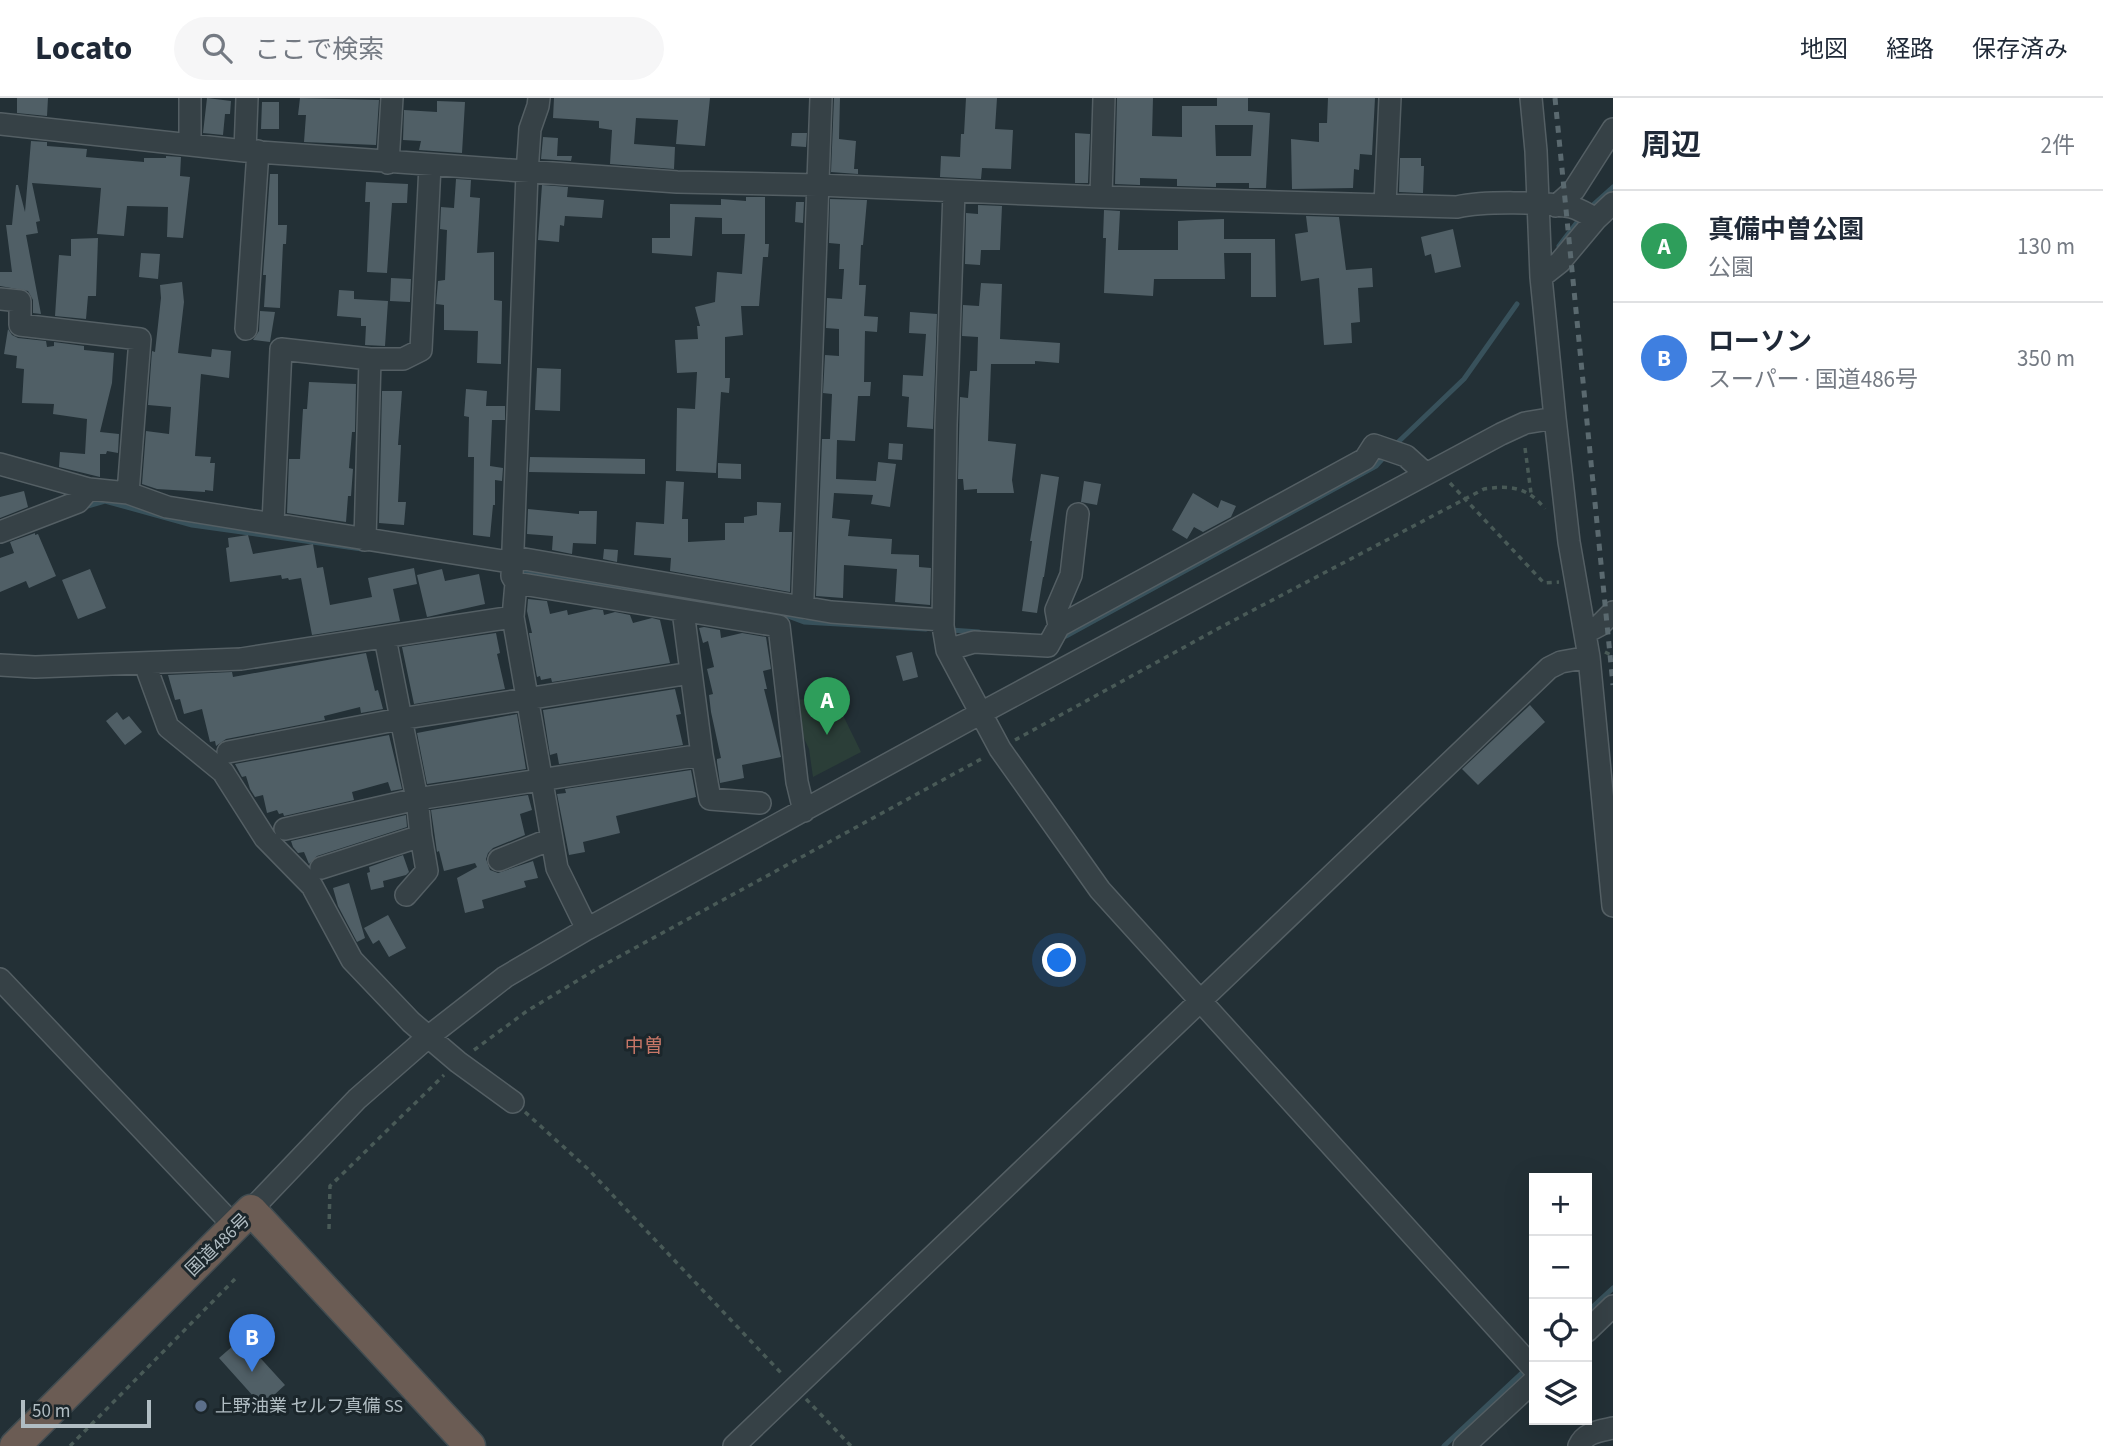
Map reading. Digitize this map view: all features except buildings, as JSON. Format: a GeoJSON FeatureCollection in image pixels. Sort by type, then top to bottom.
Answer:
{"type":"FeatureCollection","features":[{"type":"Feature","properties":{"kind":"highway","name":"国道486号"},"geometry":{"type":"LineString","coordinates":[[15,1446],[243,1218],[470,1446]]}},
{"type":"Feature","properties":{"kind":"street"},"geometry":{"type":"LineString","coordinates":[[190,98],[190,145]]}},
{"type":"Feature","properties":{"kind":"street"},"geometry":{"type":"LineString","coordinates":[[246,329],[252,151],[247,98]]}},
{"type":"Feature","properties":{"kind":"street"},"geometry":{"type":"LineString","coordinates":[[388,163],[392,98]]}},
{"type":"Feature","properties":{"kind":"street"},"geometry":{"type":"LineString","coordinates":[[539,98],[530,129],[527,173],[513,617],[556,868],[587,929]]}},
{"type":"Feature","properties":{"kind":"street"},"geometry":{"type":"LineString","coordinates":[[800,606],[803,597],[821,98]]}},
{"type":"Feature","properties":{"kind":"street"},"geometry":{"type":"LineString","coordinates":[[1101,197],[1104,98]]}},
{"type":"Feature","properties":{"kind":"street"},"geometry":{"type":"LineString","coordinates":[[1385,205],[1390,98]]}},
{"type":"Feature","properties":{"kind":"street"},"geometry":{"type":"LineString","coordinates":[[1531,98],[1536,150],[1547,206],[1541,276],[1555,418],[1589,657],[1613,906]]}},
{"type":"Feature","properties":{"kind":"street"},"geometry":{"type":"LineString","coordinates":[[0,124],[388,163],[677,183],[818,185],[1101,197],[1457,207],[1474,203],[1578,210],[1595,219]]}},
{"type":"Feature","properties":{"kind":"street"},"geometry":{"type":"LineString","coordinates":[[1547,206],[1574,190],[1613,129]]}},
{"type":"Feature","properties":{"kind":"street"},"geometry":{"type":"LineString","coordinates":[[273,523],[281,349],[370,359],[402,359],[421,349],[430,165]]}},
{"type":"Feature","properties":{"kind":"street"},"geometry":{"type":"LineString","coordinates":[[954,191],[946,425],[944,633],[981,713],[1000,749],[1100,890],[1529,1368]]}},
{"type":"Feature","properties":{"kind":"street"},"geometry":{"type":"LineString","coordinates":[[1541,276],[1560,262],[1595,219],[1613,203]]}},
{"type":"Feature","properties":{"kind":"street"},"geometry":{"type":"LineString","coordinates":[[0,299],[20,301],[20,325],[140,339],[128,494]]}},
{"type":"Feature","properties":{"kind":"street"},"geometry":{"type":"LineString","coordinates":[[365,540],[370,359]]}},
{"type":"Feature","properties":{"kind":"street"},"geometry":{"type":"LineString","coordinates":[[0,979],[243,1218],[357,1099],[428,1037],[505,977],[587,929],[981,713],[1501,434],[1525,423],[1555,418]]}},
{"type":"Feature","properties":{"kind":"street"},"geometry":{"type":"LineString","coordinates":[[1056,632],[1365,459],[1374,445],[1406,456],[1432,471]]}},
{"type":"Feature","properties":{"kind":"street"},"geometry":{"type":"LineString","coordinates":[[0,464],[89,489],[128,494],[167,507],[503,561],[514,570],[683,611],[779,626],[797,782],[803,811]]}},
{"type":"Feature","properties":{"kind":"street"},"geometry":{"type":"LineString","coordinates":[[0,533],[78,502],[89,489]]}},
{"type":"Feature","properties":{"kind":"street"},"geometry":{"type":"LineString","coordinates":[[514,570],[800,606],[944,633],[974,642],[1048,646],[1056,632],[1056,610],[1071,575],[1078,514]]}},
{"type":"Feature","properties":{"kind":"street"},"geometry":{"type":"LineString","coordinates":[[683,611],[710,799],[760,803]]}},
{"type":"Feature","properties":{"kind":"street"},"geometry":{"type":"LineString","coordinates":[[1585,633],[1600,625],[1613,612]]}},
{"type":"Feature","properties":{"kind":"street"},"geometry":{"type":"LineString","coordinates":[[0,665],[35,667],[241,659],[513,617]]}},
{"type":"Feature","properties":{"kind":"street"},"geometry":{"type":"LineString","coordinates":[[384,638],[417,799],[427,871],[405,895]]}},
{"type":"Feature","properties":{"kind":"street"},"geometry":{"type":"LineString","coordinates":[[734,1446],[1549,668],[1561,662],[1589,657]]}},
{"type":"Feature","properties":{"kind":"street"},"geometry":{"type":"LineString","coordinates":[[145,664],[168,727],[223,772],[265,838],[312,886],[352,960],[428,1037],[513,1102]]}},
{"type":"Feature","properties":{"kind":"street"},"geometry":{"type":"LineString","coordinates":[[228,752],[400,719],[691,673]]}},
{"type":"Feature","properties":{"kind":"street"},"geometry":{"type":"LineString","coordinates":[[285,829],[417,799],[702,755]]}},
{"type":"Feature","properties":{"kind":"street"},"geometry":{"type":"LineString","coordinates":[[321,869],[421,836]]}},
{"type":"Feature","properties":{"kind":"street"},"geometry":{"type":"LineString","coordinates":[[499,860],[551,839]]}},
{"type":"Feature","properties":{"kind":"street"},"geometry":{"type":"LineString","coordinates":[[1592,1326],[1613,1306]]}},
{"type":"Feature","properties":{"kind":"street"},"geometry":{"type":"LineString","coordinates":[[1464,1446],[1529,1374]]}},
{"type":"Feature","properties":{"kind":"street"},"geometry":{"type":"LineString","coordinates":[[1579,1446],[1591,1433],[1610,1434]]}},
{"type":"Feature","properties":{"kind":"path"},"geometry":{"type":"LineString","coordinates":[[1525,448],[1531,493],[1548,513]]}},
{"type":"Feature","properties":{"kind":"path"},"geometry":{"type":"LineString","coordinates":[[1432,471],[1544,583],[1576,579]]}},
{"type":"Feature","properties":{"kind":"path"},"geometry":{"type":"LineString","coordinates":[[1007,745],[1220,627],[1462,499],[1484,489],[1504,486],[1531,493]]}},
{"type":"Feature","properties":{"kind":"path"},"geometry":{"type":"LineString","coordinates":[[329,1229],[330,1186],[458,1062],[527,1011],[600,967],[991,754]]}},
{"type":"Feature","properties":{"kind":"path"},"geometry":{"type":"LineString","coordinates":[[513,1102],[588,1169],[851,1446]]}},
{"type":"Feature","properties":{"kind":"path"},"geometry":{"type":"LineString","coordinates":[[70,1446],[235,1279]]}},
{"type":"Feature","properties":{"kind":"green space"},"geometry":{"type":"Polygon","coordinates":[[[834,697],[861,752],[813,777],[809,749],[796,721],[794,700],[834,697]]]}},
{"type":"Feature","properties":{"kind":"waterway"},"geometry":{"type":"LineString","coordinates":[[1594,204],[1613,187]]}},
{"type":"Feature","properties":{"kind":"waterway"},"geometry":{"type":"LineString","coordinates":[[1559,246],[1578,221]]}},
{"type":"Feature","properties":{"kind":"waterway"},"geometry":{"type":"LineString","coordinates":[[1394,446],[1464,379],[1517,304]]}},
{"type":"Feature","properties":{"kind":"waterway"},"geometry":{"type":"LineString","coordinates":[[1058,636],[1066,636],[1376,466],[1385,456]]}},
{"type":"Feature","properties":{"kind":"waterway"},"geometry":{"type":"LineString","coordinates":[[84,507],[105,501],[192,525],[362,549]]}},
{"type":"Feature","properties":{"kind":"waterway"},"geometry":{"type":"LineString","coordinates":[[517,572],[753,609]]}},
{"type":"Feature","properties":{"kind":"waterway"},"geometry":{"type":"LineString","coordinates":[[780,613],[804,622],[926,629]]}},
{"type":"Feature","properties":{"kind":"waterway"},"geometry":{"type":"LineString","coordinates":[[950,630],[979,632]]}},
{"type":"Feature","properties":{"kind":"waterway"},"geometry":{"type":"LineString","coordinates":[[1592,1307],[1613,1288]]}},
{"type":"Feature","properties":{"kind":"waterway"},"geometry":{"type":"LineString","coordinates":[[1444,1446],[1526,1369]]}},
{"type":"Feature","properties":{"kind":"railway"},"geometry":{"type":"LineString","coordinates":[[1555,98],[1613,685]]}},
{"type":"Feature","properties":{"kind":"place","name":"真備中曽公園"},"geometry":{"type":"Point","coordinates":[827,735]}},
{"type":"Feature","properties":{"kind":"place","name":"ローソン"},"geometry":{"type":"Point","coordinates":[252,1372]}},
{"type":"Feature","properties":{"kind":"place","name":"上野油業 セルフ真備 SS"},"geometry":{"type":"Point","coordinates":[201,1406]}},
{"type":"Feature","properties":{"kind":"district","name":"中曽"},"geometry":{"type":"Point","coordinates":[644,1046]}}]}
